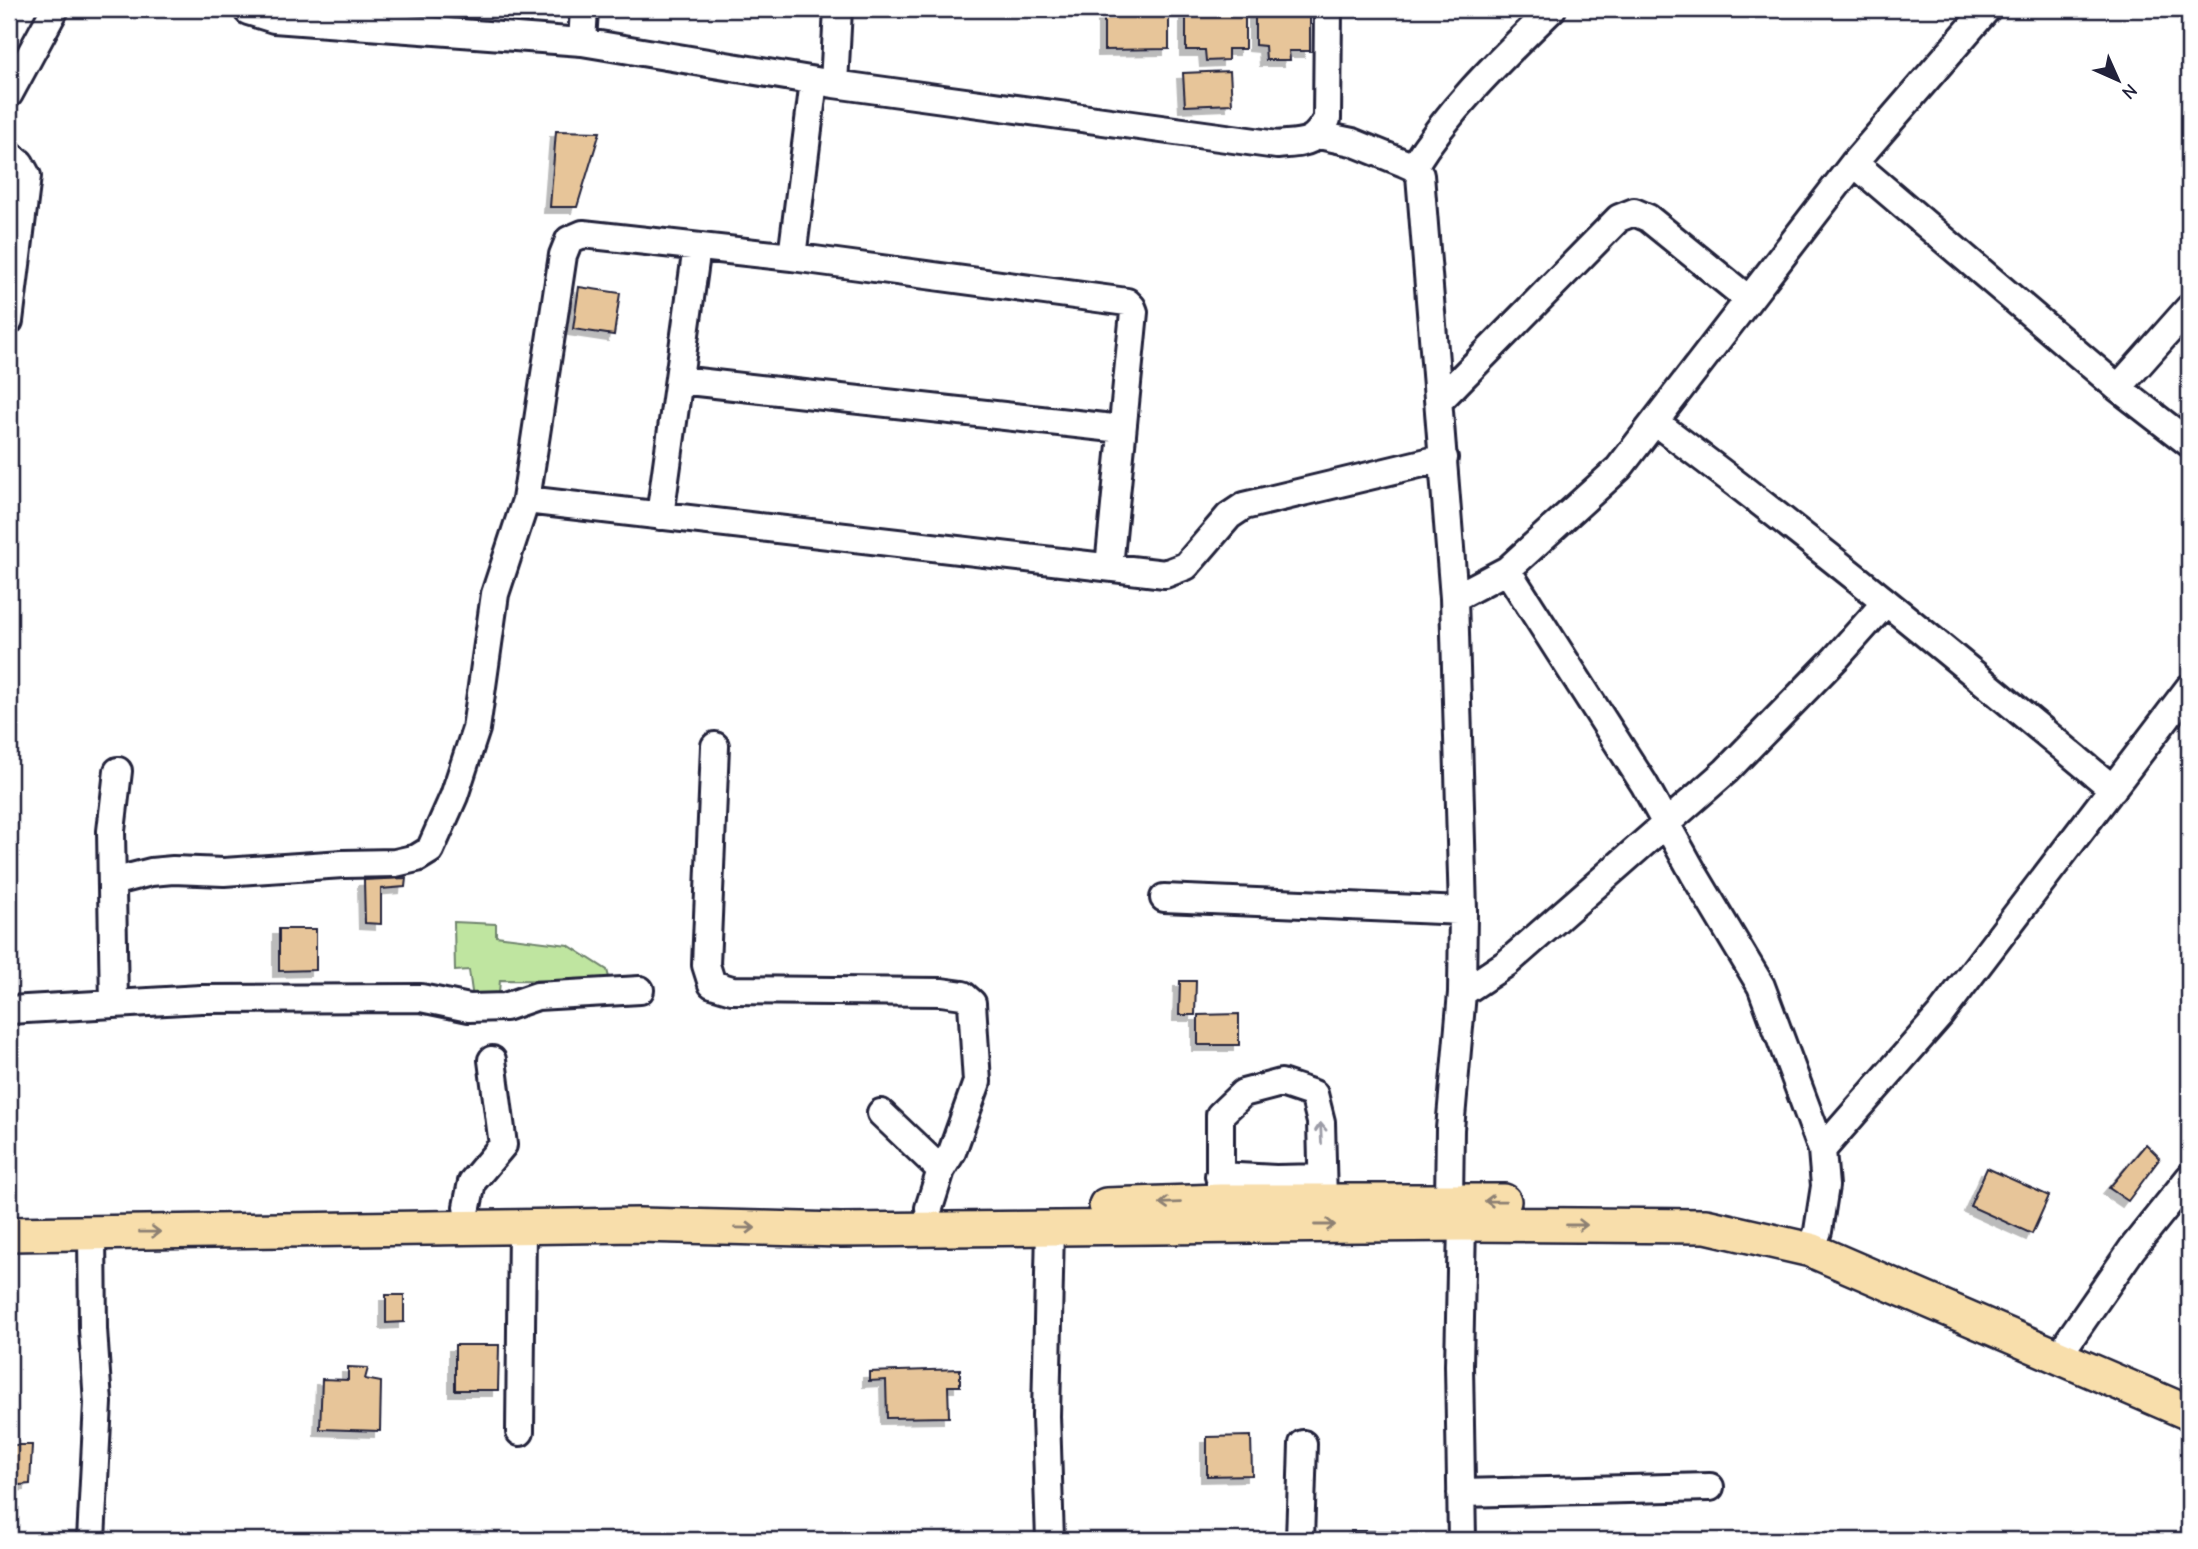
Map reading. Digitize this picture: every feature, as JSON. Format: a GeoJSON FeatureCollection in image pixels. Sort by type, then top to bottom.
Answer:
{"type":"FeatureCollection","features":[{"type":"Feature","properties":{"kind":"main road"},"geometry":{"type":"LineString","coordinates":[[9,1234],[639,1225],[840,1219],[929,1208],[1047,1208],[1219,1189],[1275,1202],[1456,1212],[1709,1205],[1814,1240],[2070,1340],[2189,1390]]}},
{"type":"Feature","properties":{"kind":"main road"},"geometry":{"type":"LineString","coordinates":[[9,1215],[72,1211],[327,1208],[400,1210],[668,1205],[840,1219],[1050,1227],[1275,1202],[1323,1190],[1456,1212]]}},
{"type":"Feature","properties":{"kind":"main road"},"geometry":{"type":"LineString","coordinates":[[1814,1240],[2189,1413]]}},
{"type":"Feature","properties":{"kind":"street"},"geometry":{"type":"LineString","coordinates":[[9,94],[55,9]]}},
{"type":"Feature","properties":{"kind":"street"},"geometry":{"type":"LineString","coordinates":[[248,9],[274,19],[582,42],[824,83],[1277,145],[1305,142],[1319,135],[1327,119],[1328,9]]}},
{"type":"Feature","properties":{"kind":"street"},"geometry":{"type":"LineString","coordinates":[[582,42],[584,9]]}},
{"type":"Feature","properties":{"kind":"street"},"geometry":{"type":"LineString","coordinates":[[792,257],[838,9]]}},
{"type":"Feature","properties":{"kind":"street"},"geometry":{"type":"LineString","coordinates":[[1413,167],[1433,135],[1455,108],[1552,9]]}},
{"type":"Feature","properties":{"kind":"street"},"geometry":{"type":"LineString","coordinates":[[1454,598],[1507,570],[1619,468],[1854,163],[1987,9]]}},
{"type":"Feature","properties":{"kind":"street"},"geometry":{"type":"LineString","coordinates":[[1319,135],[1352,142],[1413,167],[1420,176],[1454,598],[1463,911],[1462,993],[1450,1129],[1456,1212],[1462,1540]]}},
{"type":"Feature","properties":{"kind":"street"},"geometry":{"type":"LineString","coordinates":[[9,155],[20,163],[27,176],[9,321]]}},
{"type":"Feature","properties":{"kind":"street"},"geometry":{"type":"LineString","coordinates":[[1854,163],[2118,387],[2189,443]]}},
{"type":"Feature","properties":{"kind":"street"},"geometry":{"type":"LineString","coordinates":[[1439,401],[1619,218],[1634,212],[1648,218],[1748,299]]}},
{"type":"Feature","properties":{"kind":"street"},"geometry":{"type":"LineString","coordinates":[[112,882],[151,872],[224,872],[395,863],[424,855],[430,850],[441,828],[476,729],[495,594],[526,500],[563,255],[569,240],[583,234],[792,257],[1127,302],[1134,312],[1108,567]]}},
{"type":"Feature","properties":{"kind":"street"},"geometry":{"type":"LineString","coordinates":[[660,516],[697,247]]}},
{"type":"Feature","properties":{"kind":"street"},"geometry":{"type":"LineString","coordinates":[[2118,387],[2189,308]]}},
{"type":"Feature","properties":{"kind":"street"},"geometry":{"type":"LineString","coordinates":[[679,380],[1122,429]]}},
{"type":"Feature","properties":{"kind":"street"},"geometry":{"type":"LineString","coordinates":[[1655,422],[1751,494],[1886,602],[2113,789]]}},
{"type":"Feature","properties":{"kind":"street"},"geometry":{"type":"LineString","coordinates":[[526,500],[1165,574],[1186,566],[1229,516],[1244,506],[1444,458]]}},
{"type":"Feature","properties":{"kind":"street"},"geometry":{"type":"LineString","coordinates":[[1507,570],[1644,783],[1694,874],[1761,986],[1822,1150],[1825,1186],[1814,1240]]}},
{"type":"Feature","properties":{"kind":"street"},"geometry":{"type":"LineString","coordinates":[[1462,993],[1507,963],[1726,771],[1836,659],[1886,602]]}},
{"type":"Feature","properties":{"kind":"street"},"geometry":{"type":"LineString","coordinates":[[1822,1150],[1940,1015],[2189,688]]}},
{"type":"Feature","properties":{"kind":"street"},"geometry":{"type":"LineString","coordinates":[[715,746],[706,965],[712,984],[733,990],[942,992],[963,995],[972,1003],[977,1082],[952,1152],[941,1170],[929,1208]]}},
{"type":"Feature","properties":{"kind":"street"},"geometry":{"type":"LineString","coordinates":[[114,1003],[111,831],[118,771]]}},
{"type":"Feature","properties":{"kind":"street"},"geometry":{"type":"LineString","coordinates":[[1164,898],[1463,911]]}},
{"type":"Feature","properties":{"kind":"street"},"geometry":{"type":"LineString","coordinates":[[9,1010],[201,999],[421,998],[469,1008],[505,1007],[537,996],[640,990]]}},
{"type":"Feature","properties":{"kind":"street"},"geometry":{"type":"LineString","coordinates":[[467,1207],[472,1182],[503,1144],[492,1060]]}},
{"type":"Feature","properties":{"kind":"street"},"geometry":{"type":"LineString","coordinates":[[1219,1189],[1220,1115],[1243,1093],[1281,1083],[1314,1094],[1321,1122],[1323,1190]]}},
{"type":"Feature","properties":{"kind":"street"},"geometry":{"type":"LineString","coordinates":[[881,1113],[941,1170]]}},
{"type":"Feature","properties":{"kind":"street"},"geometry":{"type":"LineString","coordinates":[[2070,1340],[2132,1249],[2189,1178]]}},
{"type":"Feature","properties":{"kind":"street"},"geometry":{"type":"LineString","coordinates":[[520,1432],[522,1227]]}},
{"type":"Feature","properties":{"kind":"street"},"geometry":{"type":"LineString","coordinates":[[1050,1227],[1046,1416],[1050,1540]]}},
{"type":"Feature","properties":{"kind":"street"},"geometry":{"type":"LineString","coordinates":[[91,1540],[98,1403],[93,1329],[92,1234]]}},
{"type":"Feature","properties":{"kind":"street"},"geometry":{"type":"LineString","coordinates":[[1300,1540],[1303,1444]]}},
{"type":"Feature","properties":{"kind":"street"},"geometry":{"type":"LineString","coordinates":[[1461,1493],[1710,1487]]}},
{"type":"Feature","properties":{"kind":"green space"},"geometry":{"type":"Polygon","coordinates":[[[454,922],[496,924],[496,936],[568,945],[607,970],[610,981],[500,980],[498,1006],[474,1006],[469,970],[455,971],[454,922]]]}},
{"type":"Feature","properties":{"kind":"building"},"geometry":{"type":"Polygon","coordinates":[[[1104,9],[1169,9],[1169,49],[1104,50],[1104,9]]]}},
{"type":"Feature","properties":{"kind":"building"},"geometry":{"type":"Polygon","coordinates":[[[1186,9],[1245,9],[1245,49],[1228,49],[1228,60],[1206,61],[1205,50],[1186,50],[1186,9]]]}},
{"type":"Feature","properties":{"kind":"building"},"geometry":{"type":"Polygon","coordinates":[[[1255,9],[1303,9],[1303,12],[1310,12],[1310,51],[1289,51],[1290,60],[1266,60],[1265,46],[1255,45],[1255,9]]]}},
{"type":"Feature","properties":{"kind":"building"},"geometry":{"type":"Polygon","coordinates":[[[1230,71],[1232,104],[1185,106],[1183,73],[1230,71]]]}},
{"type":"Feature","properties":{"kind":"building"},"geometry":{"type":"Polygon","coordinates":[[[556,131],[600,132],[577,207],[550,207],[556,131]]]}},
{"type":"Feature","properties":{"kind":"building"},"geometry":{"type":"Polygon","coordinates":[[[579,287],[620,293],[614,335],[573,329],[579,287]]]}},
{"type":"Feature","properties":{"kind":"building"},"geometry":{"type":"Polygon","coordinates":[[[406,878],[405,887],[381,889],[381,924],[365,923],[364,880],[406,878]]]}},
{"type":"Feature","properties":{"kind":"building"},"geometry":{"type":"Polygon","coordinates":[[[279,929],[316,929],[316,970],[279,971],[279,929]]]}},
{"type":"Feature","properties":{"kind":"building"},"geometry":{"type":"Polygon","coordinates":[[[1180,981],[1196,981],[1195,1015],[1179,1015],[1180,981]]]}},
{"type":"Feature","properties":{"kind":"building"},"geometry":{"type":"Polygon","coordinates":[[[1239,1014],[1239,1045],[1198,1045],[1198,1015],[1239,1014]]]}},
{"type":"Feature","properties":{"kind":"building"},"geometry":{"type":"Polygon","coordinates":[[[2146,1144],[2160,1158],[2128,1201],[2109,1188],[2146,1144]]]}},
{"type":"Feature","properties":{"kind":"building"},"geometry":{"type":"Polygon","coordinates":[[[1987,1168],[2049,1196],[2032,1234],[1970,1206],[1987,1168]]]}},
{"type":"Feature","properties":{"kind":"building"},"geometry":{"type":"Polygon","coordinates":[[[386,1295],[404,1295],[404,1322],[386,1323],[386,1295]]]}},
{"type":"Feature","properties":{"kind":"building"},"geometry":{"type":"Polygon","coordinates":[[[455,1345],[499,1345],[498,1390],[455,1390],[455,1345]]]}},
{"type":"Feature","properties":{"kind":"building"},"geometry":{"type":"Polygon","coordinates":[[[348,1367],[368,1368],[365,1379],[381,1382],[380,1431],[320,1429],[322,1379],[348,1380],[348,1367]]]}},
{"type":"Feature","properties":{"kind":"building"},"geometry":{"type":"Polygon","coordinates":[[[960,1369],[960,1386],[948,1386],[949,1417],[887,1418],[886,1380],[869,1381],[869,1372],[960,1369]]]}},
{"type":"Feature","properties":{"kind":"building"},"geometry":{"type":"Polygon","coordinates":[[[1251,1436],[1252,1475],[1207,1476],[1207,1437],[1251,1436]]]}},
{"type":"Feature","properties":{"kind":"building"},"geometry":{"type":"Polygon","coordinates":[[[9,1445],[32,1445],[30,1484],[9,1486],[9,1445]]]}},
{"type":"Feature","properties":{"kind":"building"},"geometry":{"type":"Polygon","coordinates":[[[1351,1531],[1395,1531],[1395,1540],[1351,1540],[1351,1531]]]}}]}
